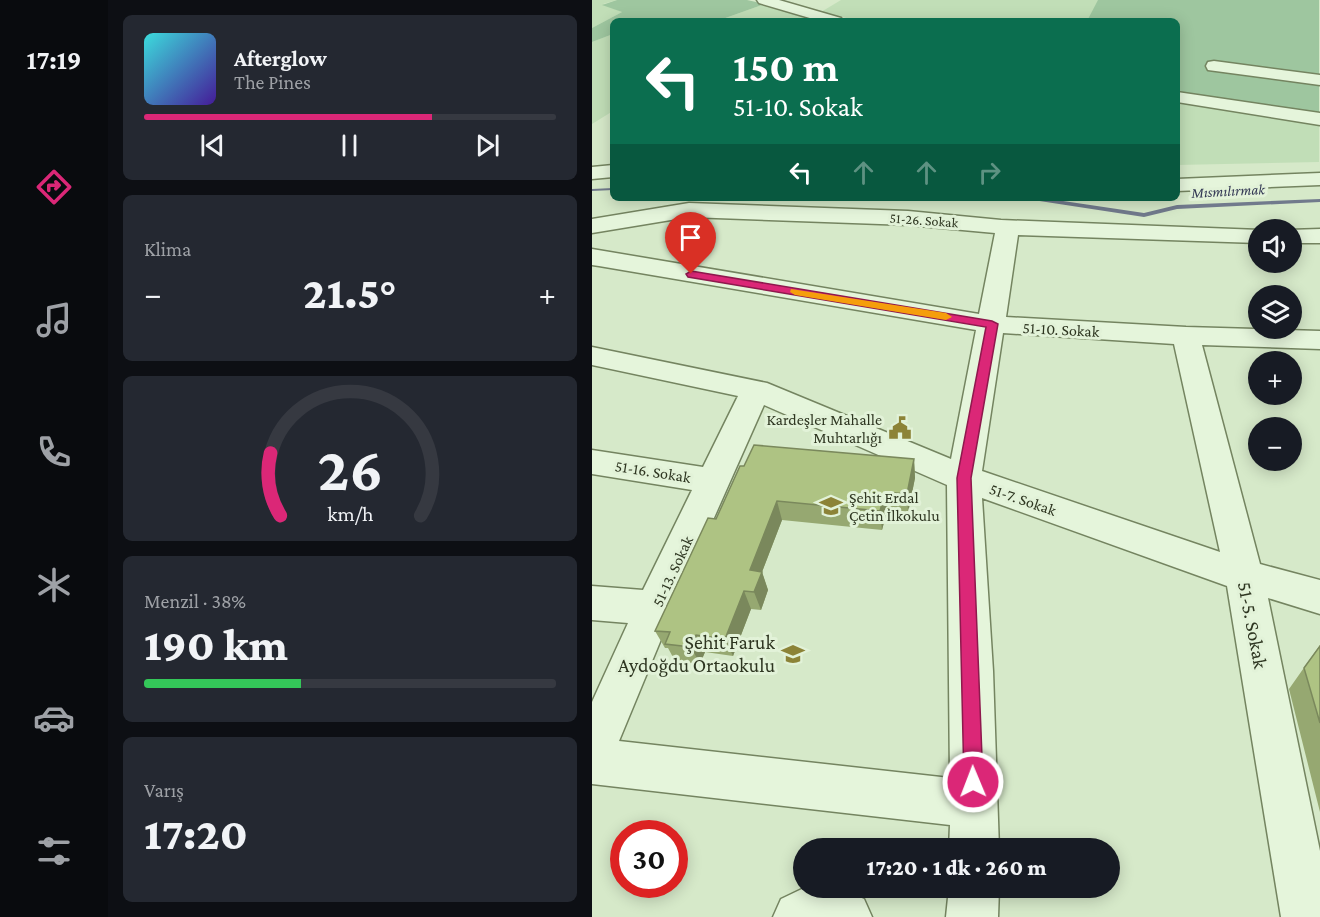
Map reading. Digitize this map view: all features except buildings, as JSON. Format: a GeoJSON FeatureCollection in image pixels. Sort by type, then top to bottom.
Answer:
{"type":"FeatureCollection","features":[{"type":"Feature","properties":{"kind":"street"},"geometry":{"type":"LineString","coordinates":[[763,0],[826,18]]}},
{"type":"Feature","properties":{"kind":"street"},"geometry":{"type":"LineString","coordinates":[[1214,66],[1320,80]]}},
{"type":"Feature","properties":{"kind":"street"},"geometry":{"type":"LineString","coordinates":[[1180,97],[1320,119]]}},
{"type":"Feature","properties":{"kind":"street"},"geometry":{"type":"LineString","coordinates":[[592,172],[610,171]]}},
{"type":"Feature","properties":{"kind":"street"},"geometry":{"type":"LineString","coordinates":[[1180,186],[1320,179]]}},
{"type":"Feature","properties":{"kind":"street","name":"51-26. Sokak"},"geometry":{"type":"LineString","coordinates":[[592,226],[689,210],[908,218],[1008,227],[1248,236]]}},
{"type":"Feature","properties":{"kind":"street"},"geometry":{"type":"LineString","coordinates":[[974,838],[972,671],[964,478],[1008,227]]}},
{"type":"Feature","properties":{"kind":"street"},"geometry":{"type":"LineString","coordinates":[[1302,236],[1320,236]]}},
{"type":"Feature","properties":{"kind":"street","name":"51-10. Sokak"},"geometry":{"type":"LineString","coordinates":[[592,256],[992,324],[1186,336],[1320,340]]}},
{"type":"Feature","properties":{"kind":"street","name":"51-5. Sokak"},"geometry":{"type":"LineString","coordinates":[[1186,336],[1244,575],[1307,917]]}},
{"type":"Feature","properties":{"kind":"street","name":"51-7. Sokak"},"geometry":{"type":"LineString","coordinates":[[592,356],[756,390],[964,478],[1244,575],[1320,597]]}},
{"type":"Feature","properties":{"kind":"street","name":"51-13. Sokak"},"geometry":{"type":"LineString","coordinates":[[592,753],[654,608],[756,390]]}},
{"type":"Feature","properties":{"kind":"street","name":"51-16. Sokak"},"geometry":{"type":"LineString","coordinates":[[592,462],[714,481]]}},
{"type":"Feature","properties":{"kind":"street"},"geometry":{"type":"LineString","coordinates":[[592,603],[654,608]]}},
{"type":"Feature","properties":{"kind":"street"},"geometry":{"type":"LineString","coordinates":[[592,761],[973,804]]}},
{"type":"Feature","properties":{"kind":"street"},"geometry":{"type":"LineString","coordinates":[[972,917],[973,898]]}},
{"type":"Feature","properties":{"kind":"street"},"geometry":{"type":"LineString","coordinates":[[799,917],[808,912],[846,917]]}},
{"type":"Feature","properties":{"kind":"green space"},"geometry":{"type":"Polygon","coordinates":[[[592,0],[617,0],[603,4],[622,12],[592,28],[592,0]]]}},
{"type":"Feature","properties":{"kind":"green space"},"geometry":{"type":"Polygon","coordinates":[[[617,0],[747,0],[765,4],[725,18],[611,18],[622,12],[602,5],[617,0]]]}},
{"type":"Feature","properties":{"kind":"green space"},"geometry":{"type":"Polygon","coordinates":[[[841,0],[1100,0],[1090,18],[846,18],[821,12],[841,0]]]}},
{"type":"Feature","properties":{"kind":"green space"},"geometry":{"type":"Polygon","coordinates":[[[1098,0],[1319,0],[1319,116],[1180,94],[1180,18],[1089,18],[1098,0]]]}},
{"type":"Feature","properties":{"kind":"green space"},"geometry":{"type":"Polygon","coordinates":[[[765,4],[805,18],[725,18],[765,4]]]}},
{"type":"Feature","properties":{"kind":"green space"},"geometry":{"type":"Polygon","coordinates":[[[610,18],[610,35],[592,42],[592,28],[610,18]]]}},
{"type":"Feature","properties":{"kind":"green space"},"geometry":{"type":"Polygon","coordinates":[[[610,35],[610,113],[592,124],[592,42],[610,35]]]}},
{"type":"Feature","properties":{"kind":"green space"},"geometry":{"type":"Polygon","coordinates":[[[1180,99],[1319,122],[1319,162],[1180,165],[1180,99]]]}},
{"type":"Feature","properties":{"kind":"waterway","name":"Mısmılırmak"},"geometry":{"type":"LineString","coordinates":[[592,190],[610,189]]}},
{"type":"Feature","properties":{"kind":"waterway","name":"Mısmılırmak"},"geometry":{"type":"LineString","coordinates":[[1053,201],[1144,215],[1177,207],[1320,200]]}},
{"type":"Feature","properties":{"kind":"slow traffic"},"geometry":{"type":"LineString","coordinates":[[795,292],[946,317]]}},
{"type":"Feature","properties":{"kind":"place","name":"Kardeşler Mahalle Muhtarlığı"},"geometry":{"type":"Point","coordinates":[900,428]}},
{"type":"Feature","properties":{"kind":"place","name":"Şehit Erdal Çetin İlkokulu"},"geometry":{"type":"Point","coordinates":[831,506]}},
{"type":"Feature","properties":{"kind":"place","name":"Şehit Faruk Aydoğdu Ortaokulu"},"geometry":{"type":"Point","coordinates":[793,654]}},
{"type":"Feature","properties":{"kind":"route"},"geometry":{"type":"LineString","coordinates":[[691,274],[992,324],[964,478],[972,671],[973,782]]}}]}
